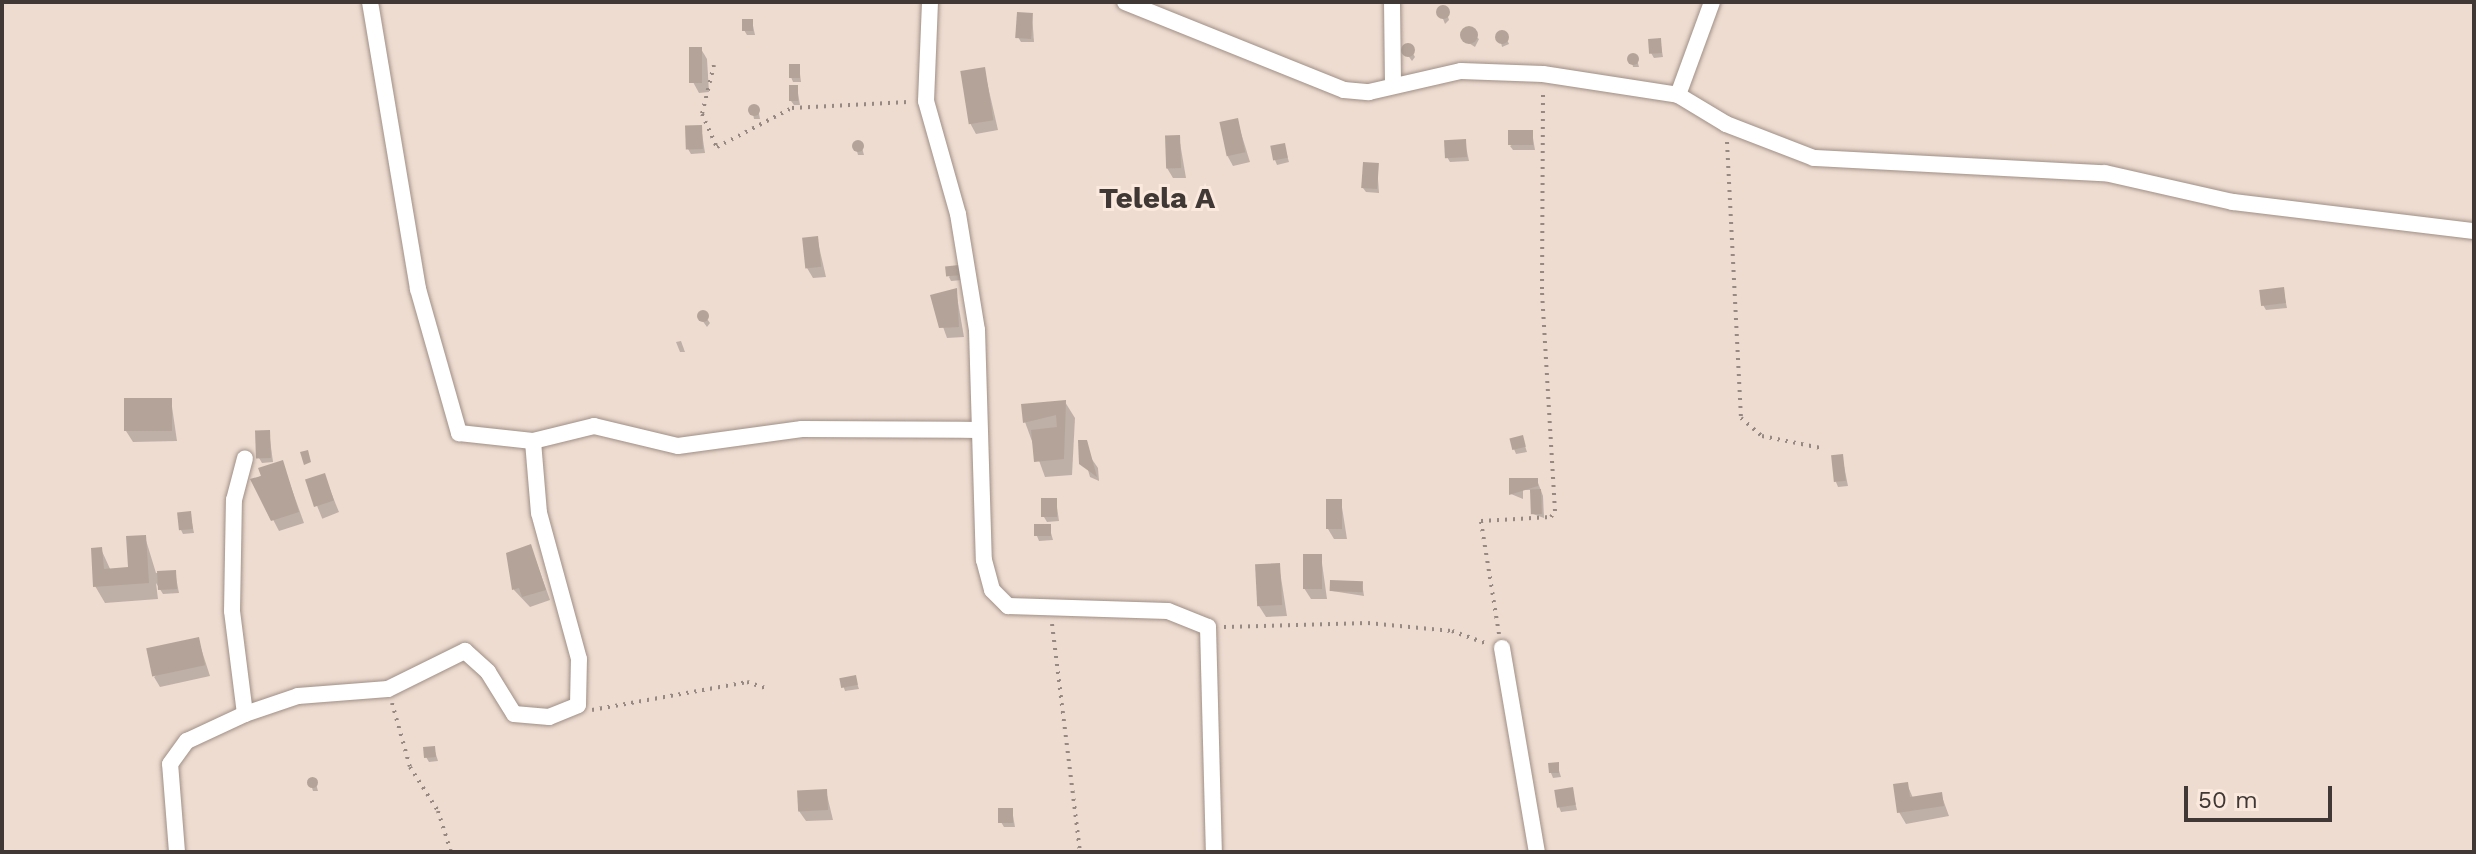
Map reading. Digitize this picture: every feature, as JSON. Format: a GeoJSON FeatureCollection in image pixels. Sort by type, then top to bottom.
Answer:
{"type":"FeatureCollection","features":[{"type":"Feature","properties":{"kind":"street"},"geometry":{"type":"LineString","coordinates":[[370,2],[395,172],[450,421],[459,433],[533,441],[594,426],[678,446],[802,429],[978,430]]}},
{"type":"Feature","properties":{"kind":"street"},"geometry":{"type":"LineString","coordinates":[[930,2],[926,101],[958,214],[977,330],[978,430],[992,590],[1008,606],[1050,610],[1168,611],[1208,627],[1214,852]]}},
{"type":"Feature","properties":{"kind":"street"},"geometry":{"type":"LineString","coordinates":[[1125,2],[1320,84],[1357,92],[1461,71],[1543,74],[1678,95],[1726,124],[1844,163],[2105,173],[2233,202],[2474,231]]}},
{"type":"Feature","properties":{"kind":"street"},"geometry":{"type":"LineString","coordinates":[[1392,2],[1393,84]]}},
{"type":"Feature","properties":{"kind":"street"},"geometry":{"type":"LineString","coordinates":[[1678,95],[1712,2]]}},
{"type":"Feature","properties":{"kind":"street"},"geometry":{"type":"LineString","coordinates":[[177,852],[170,764],[187,741],[245,714],[298,696],[388,689],[469,652],[514,714],[570,712],[582,683],[539,513],[533,441]]}},
{"type":"Feature","properties":{"kind":"street"},"geometry":{"type":"LineString","coordinates":[[245,458],[234,500],[232,611],[245,714]]}},
{"type":"Feature","properties":{"kind":"street"},"geometry":{"type":"LineString","coordinates":[[1502,648],[1537,852]]}},
{"type":"Feature","properties":{"kind":"path"},"geometry":{"type":"LineString","coordinates":[[714,65],[702,114],[717,147],[792,108],[926,101]]}},
{"type":"Feature","properties":{"kind":"path"},"geometry":{"type":"LineString","coordinates":[[1208,627],[1336,623],[1452,631],[1502,648],[1481,521],[1551,517],[1553,494],[1542,289],[1543,74]]}},
{"type":"Feature","properties":{"kind":"path"},"geometry":{"type":"LineString","coordinates":[[1726,124],[1741,418],[1762,436],[1821,448]]}},
{"type":"Feature","properties":{"kind":"path"},"geometry":{"type":"LineString","coordinates":[[1050,610],[1080,852]]}},
{"type":"Feature","properties":{"kind":"path"},"geometry":{"type":"LineString","coordinates":[[570,712],[747,682],[765,688]]}},
{"type":"Feature","properties":{"kind":"path"},"geometry":{"type":"LineString","coordinates":[[388,689],[410,767],[438,811],[451,852]]}},
{"type":"Feature","properties":{"kind":"building"},"geometry":{"type":"Polygon","coordinates":[[[1443,5],[1450,12],[1443,19],[1436,12],[1443,5]]]}},
{"type":"Feature","properties":{"kind":"building"},"geometry":{"type":"Polygon","coordinates":[[[1017,12],[1033,13],[1031,39],[1015,38],[1017,12]]]}},
{"type":"Feature","properties":{"kind":"building"},"geometry":{"type":"Polygon","coordinates":[[[742,19],[753,19],[753,31],[742,31],[742,19]]]}},
{"type":"Feature","properties":{"kind":"building"},"geometry":{"type":"Polygon","coordinates":[[[1469,26],[1478,35],[1469,44],[1460,35],[1469,26]]]}},
{"type":"Feature","properties":{"kind":"building"},"geometry":{"type":"Polygon","coordinates":[[[1502,30],[1509,37],[1502,44],[1495,37],[1502,30]]]}},
{"type":"Feature","properties":{"kind":"building"},"geometry":{"type":"Polygon","coordinates":[[[1661,38],[1662,53],[1649,54],[1648,39],[1661,38]]]}},
{"type":"Feature","properties":{"kind":"building"},"geometry":{"type":"Polygon","coordinates":[[[1408,43],[1415,50],[1408,57],[1401,50],[1408,43]]]}},
{"type":"Feature","properties":{"kind":"building"},"geometry":{"type":"Polygon","coordinates":[[[689,47],[702,47],[702,83],[689,83],[689,47]]]}},
{"type":"Feature","properties":{"kind":"building"},"geometry":{"type":"Polygon","coordinates":[[[1633,53],[1639,59],[1633,65],[1627,59],[1633,53]]]}},
{"type":"Feature","properties":{"kind":"building"},"geometry":{"type":"Polygon","coordinates":[[[789,64],[800,64],[800,78],[789,78],[789,64]]]}},
{"type":"Feature","properties":{"kind":"building"},"geometry":{"type":"Polygon","coordinates":[[[985,67],[993,120],[969,124],[960,71],[985,67]]]}},
{"type":"Feature","properties":{"kind":"building"},"geometry":{"type":"Polygon","coordinates":[[[789,85],[798,85],[798,101],[789,101],[789,85]]]}},
{"type":"Feature","properties":{"kind":"building"},"geometry":{"type":"Polygon","coordinates":[[[754,104],[760,110],[754,116],[748,110],[754,104]]]}},
{"type":"Feature","properties":{"kind":"building"},"geometry":{"type":"Polygon","coordinates":[[[1238,118],[1245,152],[1227,156],[1219,122],[1238,118]]]}},
{"type":"Feature","properties":{"kind":"building"},"geometry":{"type":"Polygon","coordinates":[[[702,125],[703,149],[686,150],[685,126],[702,125]]]}},
{"type":"Feature","properties":{"kind":"building"},"geometry":{"type":"Polygon","coordinates":[[[1508,130],[1533,130],[1533,145],[1508,145],[1508,130]]]}},
{"type":"Feature","properties":{"kind":"building"},"geometry":{"type":"Polygon","coordinates":[[[1180,135],[1181,168],[1166,169],[1165,136],[1180,135]]]}},
{"type":"Feature","properties":{"kind":"building"},"geometry":{"type":"Polygon","coordinates":[[[1466,139],[1467,157],[1445,158],[1444,140],[1466,139]]]}},
{"type":"Feature","properties":{"kind":"building"},"geometry":{"type":"Polygon","coordinates":[[[858,140],[864,146],[858,152],[852,146],[858,140]]]}},
{"type":"Feature","properties":{"kind":"building"},"geometry":{"type":"Polygon","coordinates":[[[1285,143],[1288,158],[1273,161],[1270,146],[1285,143]]]}},
{"type":"Feature","properties":{"kind":"building"},"geometry":{"type":"Polygon","coordinates":[[[1363,162],[1379,163],[1377,189],[1361,188],[1363,162]]]}},
{"type":"Feature","properties":{"kind":"building"},"geometry":{"type":"Polygon","coordinates":[[[818,236],[821,267],[805,269],[802,238],[818,236]]]}},
{"type":"Feature","properties":{"kind":"building"},"geometry":{"type":"Polygon","coordinates":[[[959,265],[960,275],[946,276],[945,266],[959,265]]]}},
{"type":"Feature","properties":{"kind":"building"},"geometry":{"type":"Polygon","coordinates":[[[2284,287],[2286,303],[2261,306],[2259,290],[2284,287]]]}},
{"type":"Feature","properties":{"kind":"building"},"geometry":{"type":"Polygon","coordinates":[[[957,288],[959,327],[939,328],[930,295],[957,288]]]}},
{"type":"Feature","properties":{"kind":"building"},"geometry":{"type":"Polygon","coordinates":[[[698,311],[708,311],[708,321],[698,321],[698,311]]]}},
{"type":"Feature","properties":{"kind":"building"},"geometry":{"type":"Polygon","coordinates":[[[124,398],[172,398],[172,431],[124,431],[124,398]]]}},
{"type":"Feature","properties":{"kind":"building"},"geometry":{"type":"Polygon","coordinates":[[[1066,400],[1064,459],[1034,462],[1031,430],[1057,427],[1056,415],[1023,423],[1021,404],[1066,400]]]}},
{"type":"Feature","properties":{"kind":"building"},"geometry":{"type":"Polygon","coordinates":[[[270,430],[271,458],[256,459],[255,431],[270,430]]]}},
{"type":"Feature","properties":{"kind":"building"},"geometry":{"type":"Polygon","coordinates":[[[1523,435],[1526,447],[1512,450],[1509,438],[1523,435]]]}},
{"type":"Feature","properties":{"kind":"building"},"geometry":{"type":"Polygon","coordinates":[[[1078,440],[1087,440],[1097,477],[1079,464],[1078,440]]]}},
{"type":"Feature","properties":{"kind":"building"},"geometry":{"type":"Polygon","coordinates":[[[308,450],[311,462],[304,465],[300,452],[308,450]]]}},
{"type":"Feature","properties":{"kind":"building"},"geometry":{"type":"Polygon","coordinates":[[[1843,454],[1846,481],[1834,482],[1831,455],[1843,454]]]}},
{"type":"Feature","properties":{"kind":"building"},"geometry":{"type":"Polygon","coordinates":[[[283,460],[299,512],[271,521],[250,479],[261,476],[258,468],[283,460]]]}},
{"type":"Feature","properties":{"kind":"building"},"geometry":{"type":"Polygon","coordinates":[[[325,473],[334,501],[314,507],[305,479],[325,473]]]}},
{"type":"Feature","properties":{"kind":"building"},"geometry":{"type":"Polygon","coordinates":[[[1509,478],[1538,478],[1538,486],[1509,495],[1509,478]]]}},
{"type":"Feature","properties":{"kind":"building"},"geometry":{"type":"Polygon","coordinates":[[[1530,489],[1541,489],[1542,514],[1531,514],[1530,489]]]}},
{"type":"Feature","properties":{"kind":"building"},"geometry":{"type":"Polygon","coordinates":[[[1041,498],[1057,498],[1057,517],[1041,517],[1041,498]]]}},
{"type":"Feature","properties":{"kind":"building"},"geometry":{"type":"Polygon","coordinates":[[[1326,499],[1342,499],[1342,529],[1326,529],[1326,499]]]}},
{"type":"Feature","properties":{"kind":"building"},"geometry":{"type":"Polygon","coordinates":[[[191,511],[193,529],[179,530],[177,512],[191,511]]]}},
{"type":"Feature","properties":{"kind":"building"},"geometry":{"type":"Polygon","coordinates":[[[1034,524],[1051,524],[1051,536],[1034,536],[1034,524]]]}},
{"type":"Feature","properties":{"kind":"building"},"geometry":{"type":"Polygon","coordinates":[[[146,535],[149,583],[93,587],[91,548],[102,547],[104,569],[128,567],[126,536],[146,535]]]}},
{"type":"Feature","properties":{"kind":"building"},"geometry":{"type":"Polygon","coordinates":[[[531,544],[546,590],[522,597],[519,588],[512,590],[506,553],[531,544]]]}},
{"type":"Feature","properties":{"kind":"building"},"geometry":{"type":"Polygon","coordinates":[[[1303,554],[1322,554],[1322,589],[1303,589],[1303,554]]]}},
{"type":"Feature","properties":{"kind":"building"},"geometry":{"type":"Polygon","coordinates":[[[1280,563],[1282,605],[1257,606],[1255,564],[1280,563]]]}},
{"type":"Feature","properties":{"kind":"building"},"geometry":{"type":"Polygon","coordinates":[[[176,570],[177,589],[158,590],[157,571],[176,570]]]}},
{"type":"Feature","properties":{"kind":"building"},"geometry":{"type":"Polygon","coordinates":[[[1330,580],[1363,581],[1363,592],[1330,591],[1330,580]]]}},
{"type":"Feature","properties":{"kind":"building"},"geometry":{"type":"Polygon","coordinates":[[[199,637],[205,665],[152,677],[146,648],[199,637]]]}},
{"type":"Feature","properties":{"kind":"building"},"geometry":{"type":"Polygon","coordinates":[[[856,675],[858,685],[841,688],[839,678],[856,675]]]}},
{"type":"Feature","properties":{"kind":"building"},"geometry":{"type":"Polygon","coordinates":[[[435,746],[436,757],[424,758],[423,747],[435,746]]]}},
{"type":"Feature","properties":{"kind":"building"},"geometry":{"type":"Polygon","coordinates":[[[1559,762],[1559,773],[1549,773],[1548,763],[1559,762]]]}},
{"type":"Feature","properties":{"kind":"building"},"geometry":{"type":"Polygon","coordinates":[[[312,776],[318,782],[312,788],[306,782],[312,776]]]}},
{"type":"Feature","properties":{"kind":"building"},"geometry":{"type":"Polygon","coordinates":[[[1908,782],[1910,797],[1942,792],[1944,806],[1897,813],[1893,784],[1908,782]]]}},
{"type":"Feature","properties":{"kind":"building"},"geometry":{"type":"Polygon","coordinates":[[[1573,787],[1576,805],[1557,808],[1554,790],[1573,787]]]}},
{"type":"Feature","properties":{"kind":"building"},"geometry":{"type":"Polygon","coordinates":[[[827,789],[828,810],[798,812],[797,791],[827,789]]]}},
{"type":"Feature","properties":{"kind":"building"},"geometry":{"type":"Polygon","coordinates":[[[998,808],[1013,808],[1013,823],[998,823],[998,808]]]}},
{"type":"Feature","properties":{"kind":"district","name":"Telela A"},"geometry":{"type":"Point","coordinates":[1157,198]}}]}
